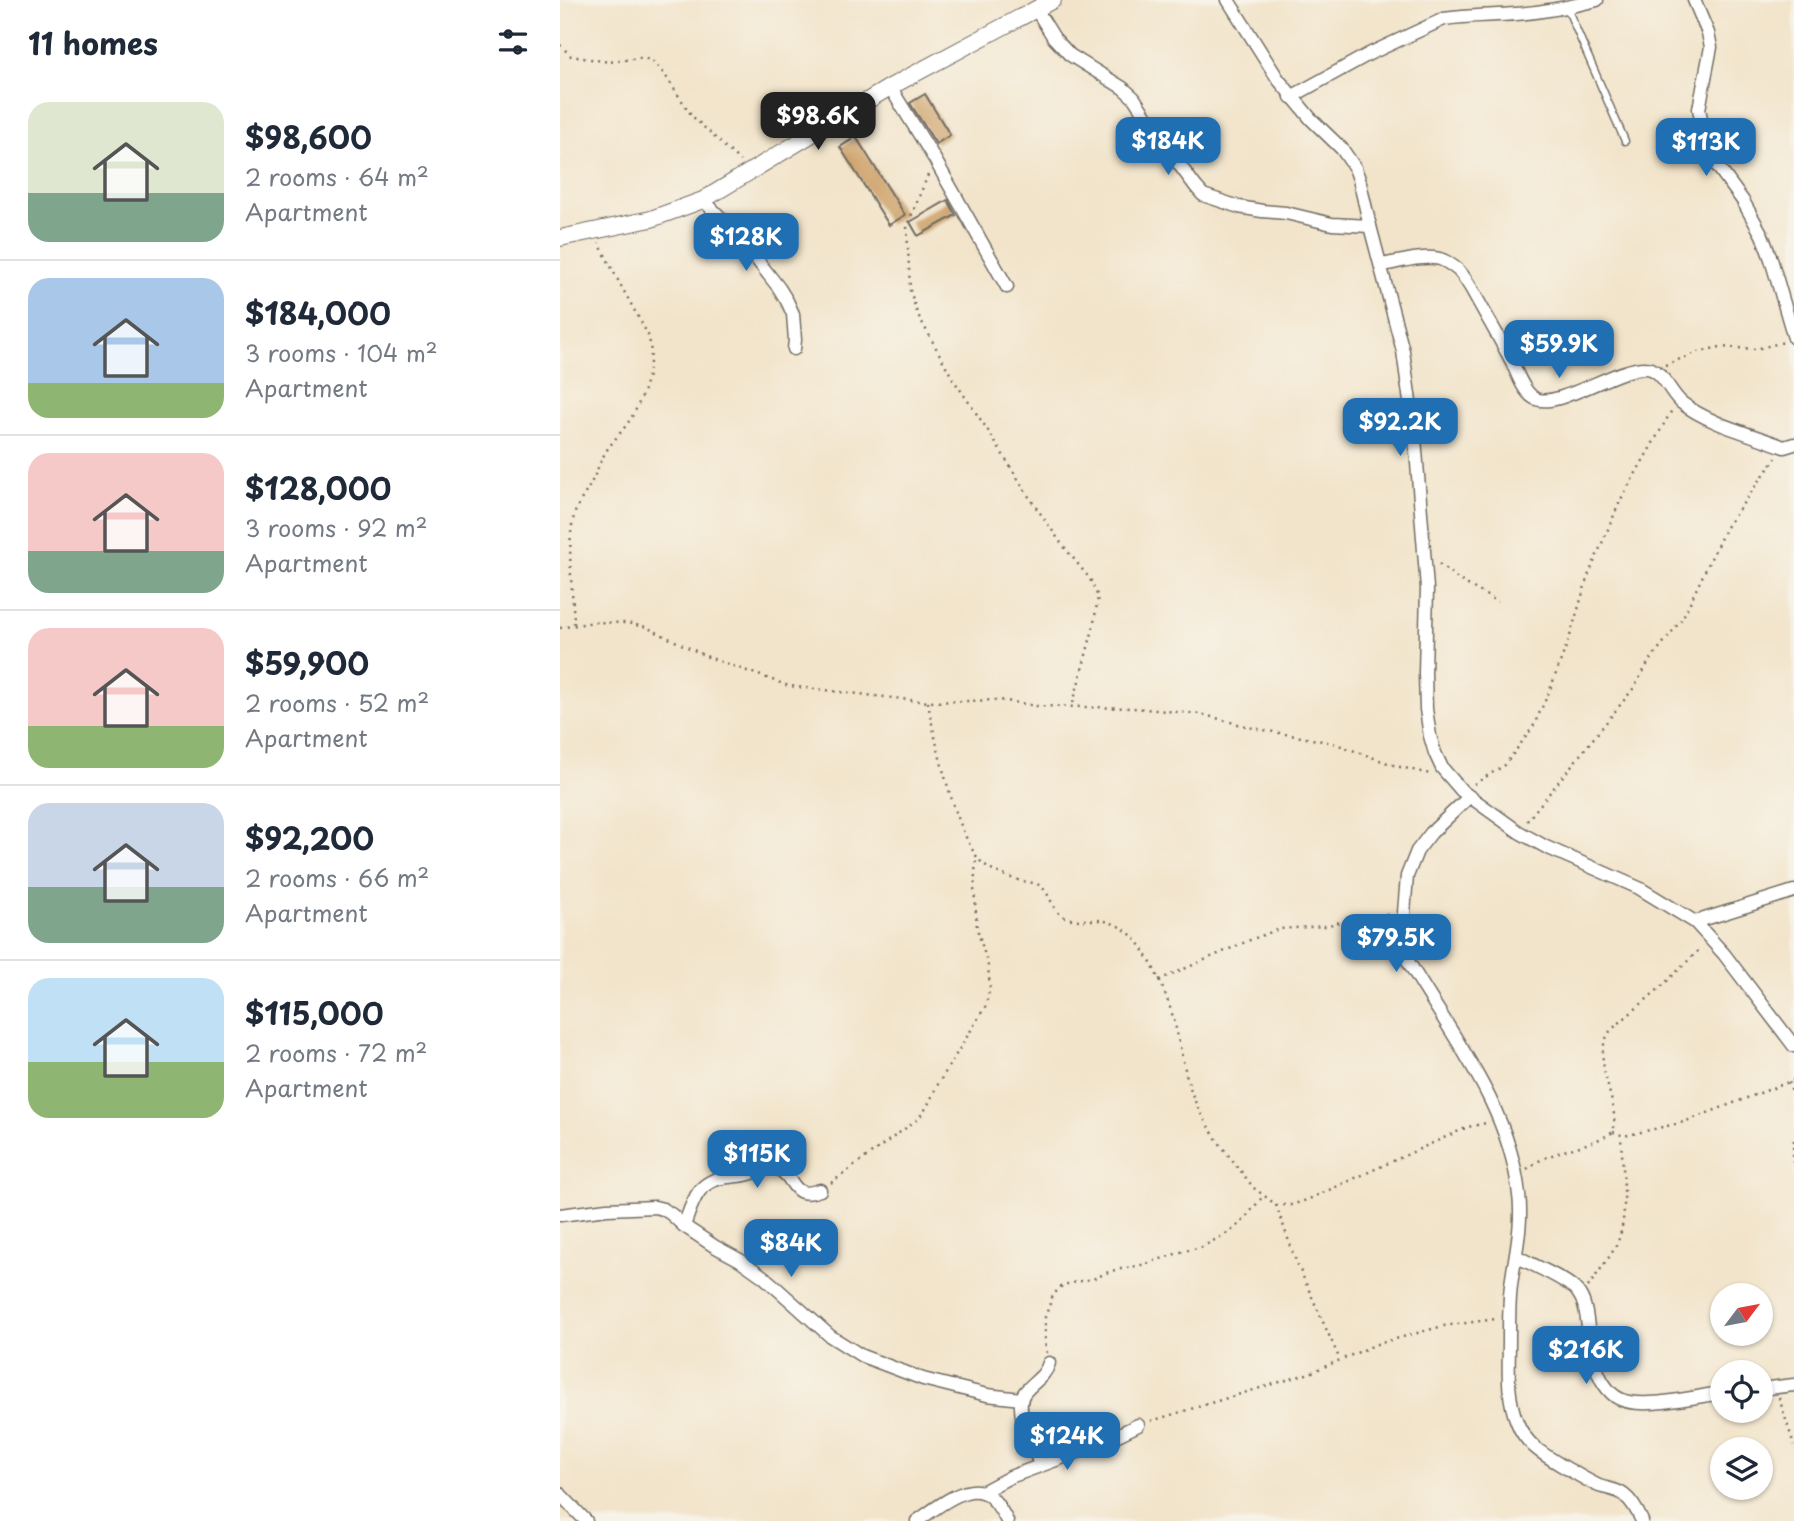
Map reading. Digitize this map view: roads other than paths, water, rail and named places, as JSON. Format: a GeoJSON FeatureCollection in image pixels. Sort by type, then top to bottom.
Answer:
{"type":"FeatureCollection","features":[{"type":"Feature","properties":{"kind":"street"},"geometry":{"type":"LineString","coordinates":[[560,237],[651,219],[703,200],[890,88],[1053,0]]}},
{"type":"Feature","properties":{"kind":"street"},"geometry":{"type":"LineString","coordinates":[[1228,0],[1291,97],[1342,149],[1359,179],[1403,351],[1415,438],[1427,588],[1426,709],[1430,736],[1442,768],[1466,794],[1519,832],[1546,848],[1639,888],[1695,922],[1712,939],[1794,1046]]}},
{"type":"Feature","properties":{"kind":"street"},"geometry":{"type":"LineString","coordinates":[[1291,97],[1369,54],[1444,19],[1567,8],[1597,0]]}},
{"type":"Feature","properties":{"kind":"street"},"geometry":{"type":"LineString","coordinates":[[1694,0],[1711,47],[1699,109],[1705,138],[1713,160],[1739,194],[1762,235],[1794,339]]}},
{"type":"Feature","properties":{"kind":"street"},"geometry":{"type":"LineString","coordinates":[[1036,9],[1054,38],[1070,55],[1123,88],[1134,98],[1203,195],[1251,209],[1286,213],[1332,224],[1370,226]]}},
{"type":"Feature","properties":{"kind":"street"},"geometry":{"type":"LineString","coordinates":[[890,88],[1007,287]]}},
{"type":"Feature","properties":{"kind":"street"},"geometry":{"type":"LineString","coordinates":[[703,200],[737,234],[787,301],[793,314],[794,349]]}},
{"type":"Feature","properties":{"kind":"street"},"geometry":{"type":"LineString","coordinates":[[1382,265],[1440,259],[1457,269],[1471,289],[1521,382],[1531,396],[1538,400],[1552,400],[1641,368],[1655,370],[1677,400],[1688,408],[1789,446]]}},
{"type":"Feature","properties":{"kind":"street"},"geometry":{"type":"LineString","coordinates":[[1466,794],[1417,851],[1407,876],[1402,937],[1408,961],[1487,1093],[1513,1160],[1520,1196],[1519,1228],[1511,1287],[1509,1392],[1512,1409],[1524,1437],[1533,1447],[1598,1485],[1622,1493],[1642,1521]]}},
{"type":"Feature","properties":{"kind":"street"},"geometry":{"type":"LineString","coordinates":[[1695,922],[1794,891]]}},
{"type":"Feature","properties":{"kind":"street"},"geometry":{"type":"LineString","coordinates":[[684,1226],[694,1198],[704,1185],[716,1179],[746,1175],[763,1168],[775,1168],[803,1194],[820,1190]]}},
{"type":"Feature","properties":{"kind":"street"},"geometry":{"type":"LineString","coordinates":[[560,1216],[607,1209],[663,1209],[714,1246],[740,1259],[830,1336],[862,1356],[923,1379],[987,1395],[1021,1399]]}},
{"type":"Feature","properties":{"kind":"street"},"geometry":{"type":"LineString","coordinates":[[1516,1256],[1566,1282],[1581,1297],[1600,1377],[1605,1386],[1620,1400],[1652,1402],[1710,1395]]}},
{"type":"Feature","properties":{"kind":"street"},"geometry":{"type":"LineString","coordinates":[[1040,1464],[1020,1410],[1021,1399],[1047,1371],[1049,1363]]}},
{"type":"Feature","properties":{"kind":"street"},"geometry":{"type":"LineString","coordinates":[[1773,1388],[1794,1385]]}},
{"type":"Feature","properties":{"kind":"street"},"geometry":{"type":"LineString","coordinates":[[982,1492],[1040,1464],[1099,1444],[1138,1425]]}},
{"type":"Feature","properties":{"kind":"street"},"geometry":{"type":"LineString","coordinates":[[916,1521],[954,1496],[975,1490],[993,1500],[1007,1521]]}},
{"type":"Feature","properties":{"kind":"street"},"geometry":{"type":"LineString","coordinates":[[560,1494],[586,1521]]}},
{"type":"Feature","properties":{"kind":"lane"},"geometry":{"type":"LineString","coordinates":[[1567,8],[1625,141]]}}]}
